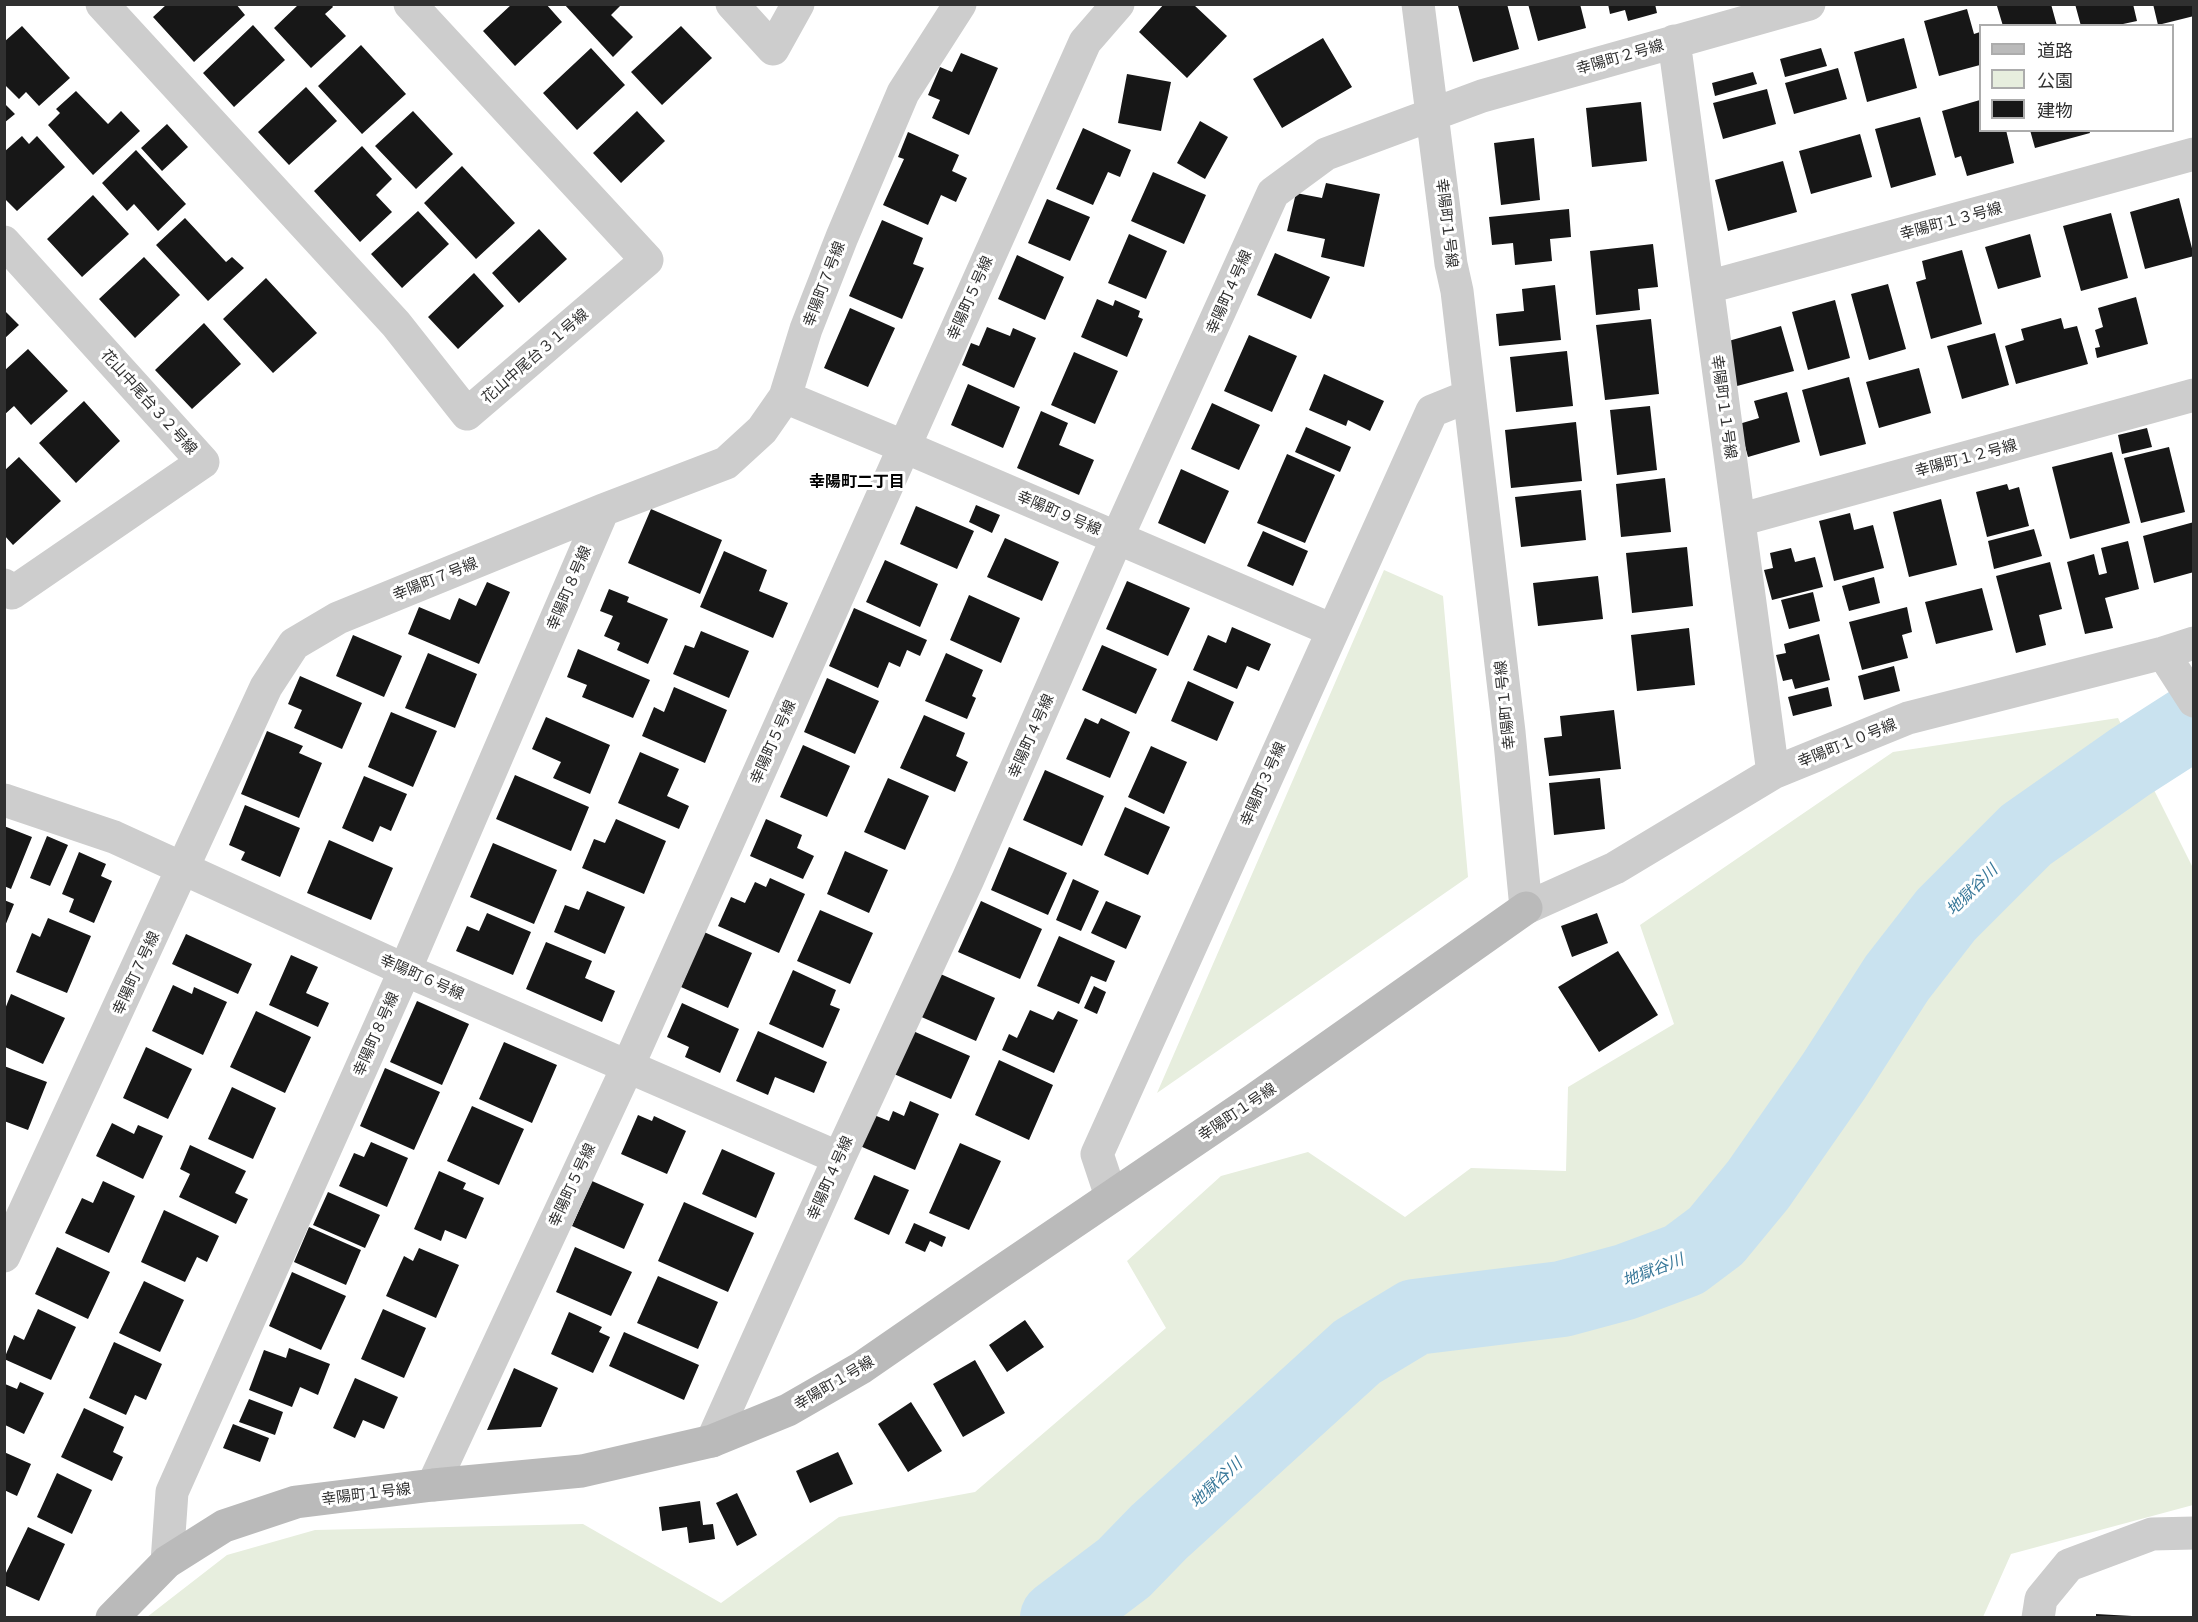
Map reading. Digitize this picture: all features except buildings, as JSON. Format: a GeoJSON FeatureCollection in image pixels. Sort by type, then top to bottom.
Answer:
{"type":"FeatureCollection","features":[{"type":"Feature","properties":{"kind":"street","name":"花山中尾台３１号線"},"geometry":{"type":"LineString","coordinates":[[102,4],[396,324],[467,414],[646,260],[410,4]]}},
{"type":"Feature","properties":{"kind":"street"},"geometry":{"type":"LineString","coordinates":[[732,4],[773,49],[798,4]]}},
{"type":"Feature","properties":{"kind":"street","name":"幸陽町７号線"},"geometry":{"type":"LineString","coordinates":[[4,1256],[266,687],[294,644],[338,618],[603,510],[726,463],[762,430],[785,398],[810,318],[903,93],[960,4]]}},
{"type":"Feature","properties":{"kind":"street","name":"幸陽町５号線"},"geometry":{"type":"LineString","coordinates":[[433,1485],[628,1066],[1085,42],[1118,4]]}},
{"type":"Feature","properties":{"kind":"street","name":"幸陽町１号線"},"geometry":{"type":"LineString","coordinates":[[111,1617],[167,1562],[224,1526],[296,1502],[433,1485],[582,1471],[712,1441],[788,1410],[861,1368],[1264,1093],[1526,908],[1509,732],[1469,396],[1418,4]]}},
{"type":"Feature","properties":{"kind":"street","name":"幸陽町２号線"},"geometry":{"type":"LineString","coordinates":[[1433,116],[1482,96],[1809,4]]}},
{"type":"Feature","properties":{"kind":"street","name":"幸陽町１１号線"},"geometry":{"type":"LineString","coordinates":[[1674,41],[1773,773]]}},
{"type":"Feature","properties":{"kind":"street","name":"幸陽町４号線"},"geometry":{"type":"LineString","coordinates":[[712,1441],[839,1158],[969,879],[1118,538],[1273,193],[1326,154],[1433,116]]}},
{"type":"Feature","properties":{"kind":"street","name":"幸陽町１３号線"},"geometry":{"type":"LineString","coordinates":[[1707,287],[2193,154]]}},
{"type":"Feature","properties":{"kind":"street","name":"花山中尾台３２号線"},"geometry":{"type":"LineString","coordinates":[[4,242],[203,462],[12,593],[4,585]]}},
{"type":"Feature","properties":{"kind":"street","name":"幸陽町１２号線"},"geometry":{"type":"LineString","coordinates":[[1739,520],[2193,395]]}},
{"type":"Feature","properties":{"kind":"street","name":"幸陽町３号線"},"geometry":{"type":"LineString","coordinates":[[1111,1196],[1098,1154],[1332,630],[1432,411],[1469,396]]}},
{"type":"Feature","properties":{"kind":"street","name":"幸陽町９号線"},"geometry":{"type":"LineString","coordinates":[[785,398],[1332,630]]}},
{"type":"Feature","properties":{"kind":"street","name":"幸陽町８号線"},"geometry":{"type":"LineString","coordinates":[[167,1562],[172,1492],[405,970],[603,510]]}},
{"type":"Feature","properties":{"kind":"street"},"geometry":{"type":"LineString","coordinates":[[2178,648],[2193,701]]}},
{"type":"Feature","properties":{"kind":"street","name":"幸陽町１０号線"},"geometry":{"type":"LineString","coordinates":[[1526,908],[1615,868],[1773,773],[1908,718],[2178,648]]}},
{"type":"Feature","properties":{"kind":"street","name":"幸陽町６号線"},"geometry":{"type":"LineString","coordinates":[[4,800],[114,837],[405,970],[839,1158]]}},
{"type":"Feature","properties":{"kind":"street"},"geometry":{"type":"LineString","coordinates":[[2038,1617],[2041,1599],[2069,1565],[2152,1534],[2193,1533]]}},
{"type":"Feature","properties":{"kind":"green space"},"geometry":{"type":"Polygon","coordinates":[[[1384,570],[1443,596],[1468,877],[1157,1093],[1384,570]]]}},
{"type":"Feature","properties":{"kind":"green space"},"geometry":{"type":"Polygon","coordinates":[[[2118,718],[2193,868],[2193,1505],[2011,1554],[1983,1617],[147,1617],[227,1555],[315,1530],[583,1524],[721,1603],[839,1517],[975,1492],[1166,1328],[1127,1261],[1221,1176],[1308,1152],[1405,1217],[1471,1168],[1566,1171],[1568,1087],[1674,1024],[1640,925],[1893,752],[2118,718]]]}},
{"type":"Feature","properties":{"kind":"waterway","name":"地獄谷川"},"geometry":{"type":"LineString","coordinates":[[1058,1618],[1124,1568],[1159,1532],[1357,1352],[1415,1317],[1562,1299],[1625,1282],[1684,1260],[1716,1236],[1758,1185],[1834,1076],[1897,978],[1946,915],[2026,835],[2130,762],[2194,721]]}},
{"type":"Feature","properties":{"kind":"district","name":"幸陽町二丁目"},"geometry":{"type":"Point","coordinates":[857,482]}}]}
